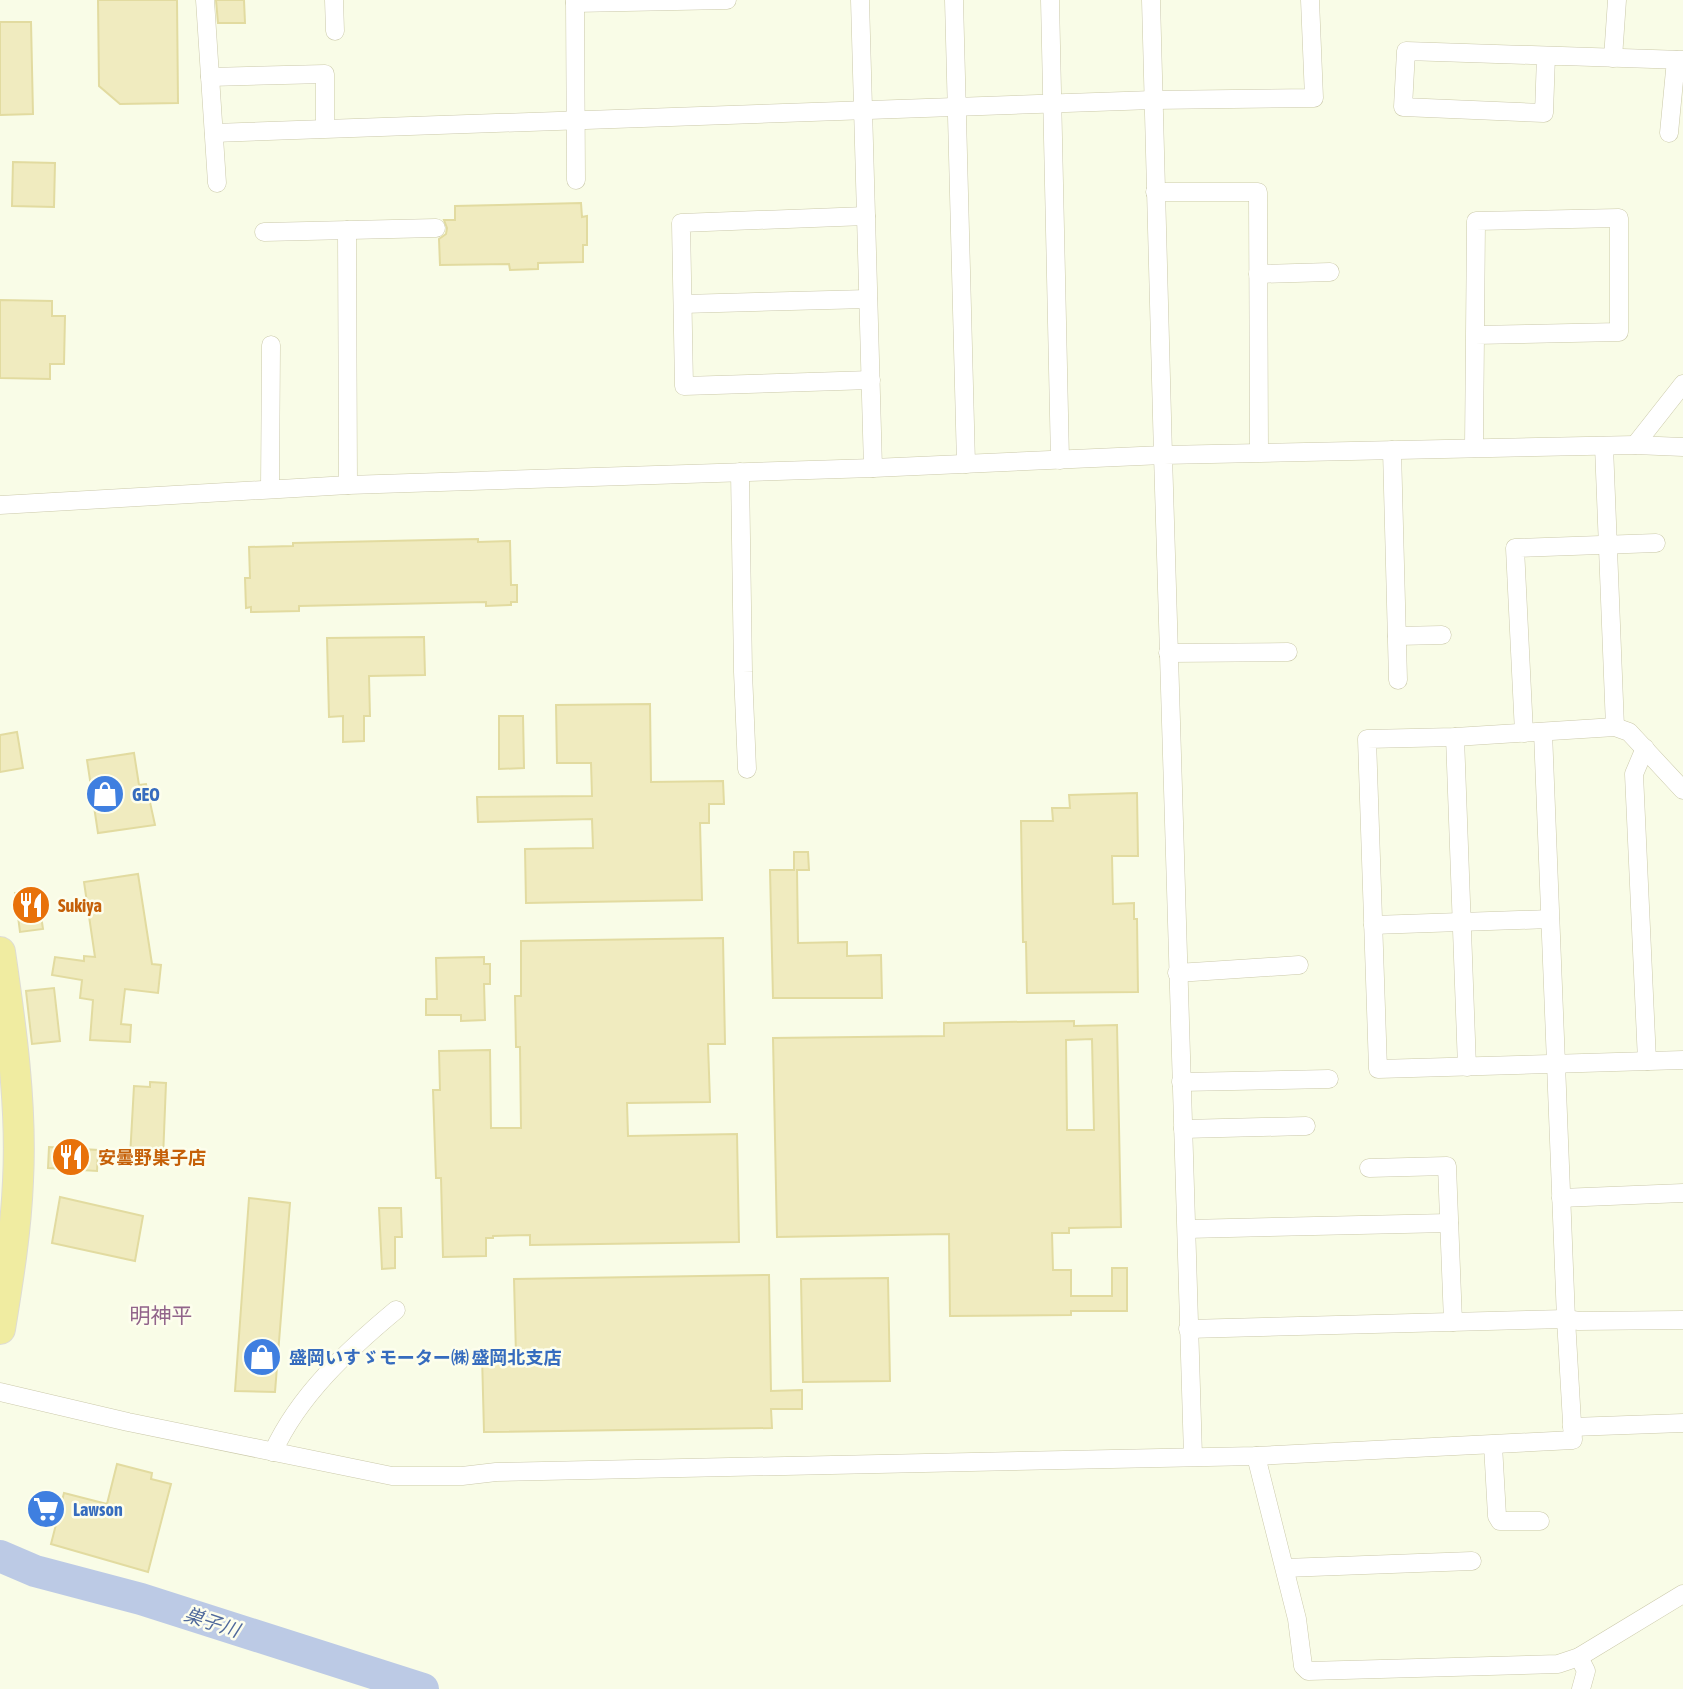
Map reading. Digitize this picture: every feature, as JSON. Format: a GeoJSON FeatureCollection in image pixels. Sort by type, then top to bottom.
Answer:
{"type":"FeatureCollection","features":[{"type":"Feature","properties":{"kind":"highway"},"geometry":{"type":"LineString","coordinates":[[0,952],[11,1029],[18,1179],[10,1265],[0,1329]]}},
{"type":"Feature","properties":{"kind":"street"},"geometry":{"type":"LineString","coordinates":[[205,0],[217,183]]}},
{"type":"Feature","properties":{"kind":"street"},"geometry":{"type":"LineString","coordinates":[[334,0],[335,31]]}},
{"type":"Feature","properties":{"kind":"street"},"geometry":{"type":"LineString","coordinates":[[576,180],[575,1],[727,0]]}},
{"type":"Feature","properties":{"kind":"street"},"geometry":{"type":"LineString","coordinates":[[860,0],[873,468]]}},
{"type":"Feature","properties":{"kind":"street"},"geometry":{"type":"LineString","coordinates":[[954,0],[966,464]]}},
{"type":"Feature","properties":{"kind":"street"},"geometry":{"type":"LineString","coordinates":[[1050,0],[1060,460]]}},
{"type":"Feature","properties":{"kind":"street"},"geometry":{"type":"LineString","coordinates":[[1151,0],[1193,1456]]}},
{"type":"Feature","properties":{"kind":"street"},"geometry":{"type":"LineString","coordinates":[[214,132],[1153,100],[1314,98],[1310,0]]}},
{"type":"Feature","properties":{"kind":"street"},"geometry":{"type":"LineString","coordinates":[[1613,58],[1618,0]]}},
{"type":"Feature","properties":{"kind":"street"},"geometry":{"type":"LineString","coordinates":[[1546,55],[1544,113],[1403,107],[1406,51],[1546,55],[1680,60],[1669,133]]}},
{"type":"Feature","properties":{"kind":"street"},"geometry":{"type":"LineString","coordinates":[[210,77],[325,74],[325,128]]}},
{"type":"Feature","properties":{"kind":"street"},"geometry":{"type":"LineString","coordinates":[[1155,192],[1258,192],[1259,452]]}},
{"type":"Feature","properties":{"kind":"street"},"geometry":{"type":"LineString","coordinates":[[866,216],[681,223],[684,386],[871,380]]}},
{"type":"Feature","properties":{"kind":"street"},"geometry":{"type":"LineString","coordinates":[[1474,448],[1476,221],[1619,218],[1619,332],[1475,335]]}},
{"type":"Feature","properties":{"kind":"street"},"geometry":{"type":"LineString","coordinates":[[264,232],[436,228]]}},
{"type":"Feature","properties":{"kind":"street"},"geometry":{"type":"LineString","coordinates":[[347,230],[348,485]]}},
{"type":"Feature","properties":{"kind":"street"},"geometry":{"type":"LineString","coordinates":[[1258,274],[1330,272]]}},
{"type":"Feature","properties":{"kind":"street"},"geometry":{"type":"LineString","coordinates":[[682,304],[868,299]]}},
{"type":"Feature","properties":{"kind":"street"},"geometry":{"type":"LineString","coordinates":[[270,489],[271,345]]}},
{"type":"Feature","properties":{"kind":"street"},"geometry":{"type":"LineString","coordinates":[[1634,444],[1683,384]]}},
{"type":"Feature","properties":{"kind":"street"},"geometry":{"type":"LineString","coordinates":[[0,505],[348,485],[873,468],[1163,455],[1634,444],[1683,447]]}},
{"type":"Feature","properties":{"kind":"street"},"geometry":{"type":"LineString","coordinates":[[1604,446],[1615,726]]}},
{"type":"Feature","properties":{"kind":"street"},"geometry":{"type":"LineString","coordinates":[[1392,450],[1398,680]]}},
{"type":"Feature","properties":{"kind":"street"},"geometry":{"type":"LineString","coordinates":[[740,472],[747,769]]}},
{"type":"Feature","properties":{"kind":"street"},"geometry":{"type":"LineString","coordinates":[[1524,733],[1514,548],[1656,542]]}},
{"type":"Feature","properties":{"kind":"street"},"geometry":{"type":"LineString","coordinates":[[1396,636],[1442,635]]}},
{"type":"Feature","properties":{"kind":"street"},"geometry":{"type":"LineString","coordinates":[[1168,653],[1288,652]]}},
{"type":"Feature","properties":{"kind":"street"},"geometry":{"type":"LineString","coordinates":[[1683,790],[1629,732],[1615,726],[1455,737],[1367,739],[1378,1069],[1683,1060]]}},
{"type":"Feature","properties":{"kind":"street"},"geometry":{"type":"LineString","coordinates":[[0,1392],[392,1476],[1256,1456],[1573,1440],[1555,1064],[1544,732]]}},
{"type":"Feature","properties":{"kind":"street"},"geometry":{"type":"LineString","coordinates":[[1455,737],[1466,1067]]}},
{"type":"Feature","properties":{"kind":"street"},"geometry":{"type":"LineString","coordinates":[[1644,748],[1634,774],[1647,1061]]}},
{"type":"Feature","properties":{"kind":"street"},"geometry":{"type":"LineString","coordinates":[[1373,925],[1550,919]]}},
{"type":"Feature","properties":{"kind":"street"},"geometry":{"type":"LineString","coordinates":[[1177,973],[1299,965]]}},
{"type":"Feature","properties":{"kind":"street"},"geometry":{"type":"LineString","coordinates":[[1181,1082],[1329,1079]]}},
{"type":"Feature","properties":{"kind":"street"},"geometry":{"type":"LineString","coordinates":[[1183,1129],[1307,1126]]}},
{"type":"Feature","properties":{"kind":"street"},"geometry":{"type":"LineString","coordinates":[[1369,1168],[1447,1166],[1453,1322]]}},
{"type":"Feature","properties":{"kind":"street"},"geometry":{"type":"LineString","coordinates":[[1561,1198],[1683,1193]]}},
{"type":"Feature","properties":{"kind":"street"},"geometry":{"type":"LineString","coordinates":[[1187,1229],[1449,1223]]}},
{"type":"Feature","properties":{"kind":"street"},"geometry":{"type":"LineString","coordinates":[[273,1452],[283,1430],[342,1356],[396,1310]]}},
{"type":"Feature","properties":{"kind":"street"},"geometry":{"type":"LineString","coordinates":[[1188,1329],[1566,1319],[1683,1320]]}},
{"type":"Feature","properties":{"kind":"street"},"geometry":{"type":"LineString","coordinates":[[1572,1427],[1683,1423]]}},
{"type":"Feature","properties":{"kind":"street"},"geometry":{"type":"LineString","coordinates":[[1493,1445],[1497,1516],[1500,1521],[1540,1521]]}},
{"type":"Feature","properties":{"kind":"street"},"geometry":{"type":"LineString","coordinates":[[1256,1456],[1297,1619],[1303,1666],[1308,1671],[1558,1664],[1579,1657],[1683,1594]]}},
{"type":"Feature","properties":{"kind":"street"},"geometry":{"type":"LineString","coordinates":[[1284,1568],[1472,1561]]}},
{"type":"Feature","properties":{"kind":"street"},"geometry":{"type":"LineString","coordinates":[[1579,1657],[1586,1671],[1581,1689]]}},
{"type":"Feature","properties":{"kind":"building"},"geometry":{"type":"Polygon","coordinates":[[[98,0],[177,0],[178,103],[120,104],[99,86],[98,0]]]}},
{"type":"Feature","properties":{"kind":"building"},"geometry":{"type":"Polygon","coordinates":[[[216,0],[244,0],[245,23],[218,23],[216,0]]]}},
{"type":"Feature","properties":{"kind":"building"},"geometry":{"type":"Polygon","coordinates":[[[0,22],[31,22],[33,114],[0,115],[0,22]]]}},
{"type":"Feature","properties":{"kind":"building"},"geometry":{"type":"Polygon","coordinates":[[[13,162],[55,163],[54,207],[12,206],[13,162]]]}},
{"type":"Feature","properties":{"kind":"building"},"geometry":{"type":"Polygon","coordinates":[[[581,203],[582,217],[587,216],[587,245],[583,245],[583,262],[538,263],[538,269],[510,270],[509,264],[440,265],[439,239],[446,234],[444,220],[455,220],[455,206],[581,203]]]}},
{"type":"Feature","properties":{"kind":"building"},"geometry":{"type":"Polygon","coordinates":[[[0,300],[52,301],[52,316],[65,316],[64,364],[50,364],[50,379],[0,378],[0,300]]]}},
{"type":"Feature","properties":{"kind":"building"},"geometry":{"type":"Polygon","coordinates":[[[478,539],[478,542],[510,541],[511,585],[517,585],[517,602],[511,602],[511,605],[486,606],[486,602],[299,606],[299,611],[251,612],[251,607],[246,608],[245,578],[250,578],[249,547],[293,546],[293,543],[478,539]]]}},
{"type":"Feature","properties":{"kind":"building"},"geometry":{"type":"Polygon","coordinates":[[[424,637],[425,675],[369,676],[370,716],[364,716],[364,741],[343,742],[343,716],[329,717],[327,638],[424,637]]]}},
{"type":"Feature","properties":{"kind":"building"},"geometry":{"type":"Polygon","coordinates":[[[650,704],[651,782],[723,781],[724,804],[709,804],[709,823],[700,823],[702,900],[526,903],[525,849],[593,848],[592,819],[478,822],[477,797],[592,796],[591,763],[557,763],[556,705],[650,704]]]}},
{"type":"Feature","properties":{"kind":"building"},"geometry":{"type":"Polygon","coordinates":[[[499,716],[523,716],[524,768],[499,769],[499,716]]]}},
{"type":"Feature","properties":{"kind":"building"},"geometry":{"type":"Polygon","coordinates":[[[17,732],[23,768],[0,772],[0,735],[17,732]]]}},
{"type":"Feature","properties":{"kind":"building"},"geometry":{"type":"Polygon","coordinates":[[[134,753],[139,785],[146,784],[155,825],[98,833],[87,760],[134,753]]]}},
{"type":"Feature","properties":{"kind":"building"},"geometry":{"type":"Polygon","coordinates":[[[1137,793],[1138,856],[1112,856],[1113,904],[1134,903],[1134,919],[1137,919],[1138,992],[1027,993],[1026,942],[1023,942],[1021,821],[1053,821],[1052,808],[1070,808],[1069,795],[1137,793]]]}},
{"type":"Feature","properties":{"kind":"building"},"geometry":{"type":"Polygon","coordinates":[[[794,852],[808,852],[809,870],[797,870],[798,943],[847,942],[847,956],[881,955],[882,998],[773,998],[770,870],[794,870],[794,852]]]}},
{"type":"Feature","properties":{"kind":"building"},"geometry":{"type":"Polygon","coordinates":[[[138,874],[152,964],[161,965],[158,993],[125,989],[121,1024],[131,1025],[130,1042],[90,1040],[93,1000],[80,998],[82,980],[52,975],[55,957],[84,961],[84,956],[95,957],[84,882],[138,874]]]}},
{"type":"Feature","properties":{"kind":"building"},"geometry":{"type":"Polygon","coordinates":[[[37,889],[43,929],[20,932],[15,893],[37,889]]]}},
{"type":"Feature","properties":{"kind":"building"},"geometry":{"type":"Polygon","coordinates":[[[723,938],[725,1044],[708,1044],[710,1102],[627,1103],[628,1136],[737,1134],[739,1242],[530,1245],[530,1235],[493,1236],[486,1238],[486,1256],[443,1257],[441,1178],[436,1178],[433,1090],[440,1090],[439,1051],[490,1050],[491,1128],[521,1128],[520,1047],[516,1047],[515,996],[521,996],[521,941],[723,938]]]}},
{"type":"Feature","properties":{"kind":"building"},"geometry":{"type":"Polygon","coordinates":[[[484,957],[484,964],[490,964],[490,984],[484,984],[485,1020],[461,1021],[461,1015],[426,1015],[426,999],[437,999],[436,958],[484,957]]]}},
{"type":"Feature","properties":{"kind":"building"},"geometry":{"type":"Polygon","coordinates":[[[54,988],[60,1041],[32,1044],[26,991],[54,988]]]}},
{"type":"Feature","properties":{"kind":"building"},"geometry":{"type":"Polygon","coordinates":[[[1074,1021],[1074,1026],[1117,1025],[1121,1227],[1069,1228],[1069,1233],[1052,1233],[1053,1270],[1071,1270],[1071,1296],[1112,1296],[1112,1268],[1127,1268],[1127,1311],[1071,1311],[1071,1315],[950,1316],[949,1234],[777,1237],[773,1038],[944,1036],[944,1023],[1074,1021]],[[1092,1039],[1066,1040],[1067,1130],[1094,1130],[1092,1039]]]}},
{"type":"Feature","properties":{"kind":"building"},"geometry":{"type":"Polygon","coordinates":[[[150,1082],[166,1083],[163,1158],[130,1157],[134,1086],[150,1087],[150,1082]]]}},
{"type":"Feature","properties":{"kind":"building"},"geometry":{"type":"Polygon","coordinates":[[[49,1147],[98,1150],[97,1171],[48,1168],[49,1147]]]}},
{"type":"Feature","properties":{"kind":"building"},"geometry":{"type":"Polygon","coordinates":[[[60,1197],[143,1216],[135,1261],[52,1243],[60,1197]]]}},
{"type":"Feature","properties":{"kind":"building"},"geometry":{"type":"Polygon","coordinates":[[[249,1198],[290,1203],[275,1392],[235,1391],[249,1198]]]}},
{"type":"Feature","properties":{"kind":"building"},"geometry":{"type":"Polygon","coordinates":[[[379,1208],[401,1208],[402,1237],[395,1237],[395,1268],[382,1269],[379,1208]]]}},
{"type":"Feature","properties":{"kind":"building"},"geometry":{"type":"Polygon","coordinates":[[[769,1275],[771,1391],[802,1390],[802,1409],[771,1409],[772,1428],[484,1432],[482,1355],[516,1355],[514,1279],[769,1275]]]}},
{"type":"Feature","properties":{"kind":"building"},"geometry":{"type":"Polygon","coordinates":[[[888,1278],[890,1381],[803,1382],[801,1279],[888,1278]]]}},
{"type":"Feature","properties":{"kind":"building"},"geometry":{"type":"Polygon","coordinates":[[[117,1464],[152,1473],[151,1479],[171,1484],[148,1572],[51,1544],[64,1493],[107,1504],[117,1464]]]}},
{"type":"Feature","properties":{"kind":"waterway","name":"巣子川"},"geometry":{"type":"LineString","coordinates":[[0,1556],[35,1571],[141,1599],[423,1689]]}},
{"type":"Feature","properties":{"kind":"place","name":"GEO"},"geometry":{"type":"Point","coordinates":[105,794]}},
{"type":"Feature","properties":{"kind":"place","name":"Sukiya"},"geometry":{"type":"Point","coordinates":[31,905]}},
{"type":"Feature","properties":{"kind":"place","name":"安曇野巣子店"},"geometry":{"type":"Point","coordinates":[71,1157]}},
{"type":"Feature","properties":{"kind":"place","name":"盛岡いすゞモーター㈱ 盛岡北支店"},"geometry":{"type":"Point","coordinates":[262,1357]}},
{"type":"Feature","properties":{"kind":"place","name":"Lawson"},"geometry":{"type":"Point","coordinates":[46,1509]}},
{"type":"Feature","properties":{"kind":"district","name":"明神平"},"geometry":{"type":"Point","coordinates":[161,1315]}}]}
